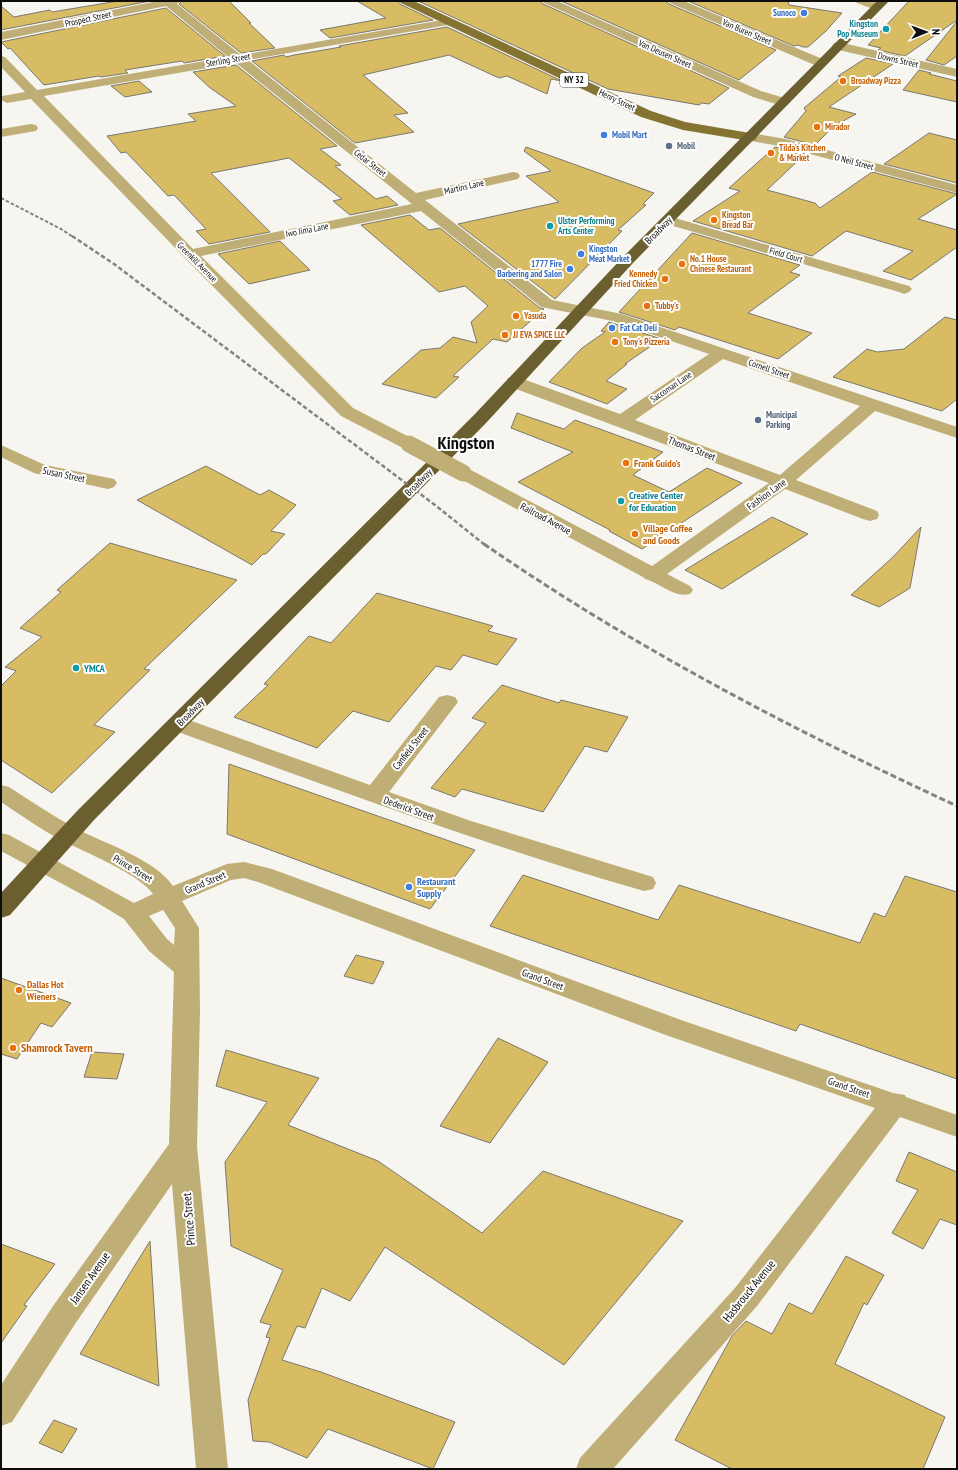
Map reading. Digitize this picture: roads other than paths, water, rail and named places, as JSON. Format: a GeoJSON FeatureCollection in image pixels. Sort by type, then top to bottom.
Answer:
{"type":"FeatureCollection","features":[{"type":"Feature","properties":{"kind":"highway","name":"Broadway"},"geometry":{"type":"LineString","coordinates":[[1,908],[68,834],[480,419],[581,310],[880,4]]}},
{"type":"Feature","properties":{"kind":"main road","name":"Henry Street"},"geometry":{"type":"LineString","coordinates":[[405,1],[663,121],[683,126],[750,137]]}},
{"type":"Feature","properties":{"kind":"street","name":"Prospect Street"},"geometry":{"type":"LineString","coordinates":[[1,36],[170,1]]}},
{"type":"Feature","properties":{"kind":"street","name":"Cedar Street"},"geometry":{"type":"LineString","coordinates":[[170,1],[238,58],[547,304],[581,310]]}},
{"type":"Feature","properties":{"kind":"street","name":"Van Deusen Street"},"geometry":{"type":"LineString","coordinates":[[548,1],[756,94],[783,102]]}},
{"type":"Feature","properties":{"kind":"street","name":"Van Buren Street"},"geometry":{"type":"LineString","coordinates":[[674,1],[821,63]]}},
{"type":"Feature","properties":{"kind":"street"},"geometry":{"type":"LineString","coordinates":[[861,1],[880,4]]}},
{"type":"Feature","properties":{"kind":"street","name":"Sterling Street"},"geometry":{"type":"LineString","coordinates":[[7,99],[448,22]]}},
{"type":"Feature","properties":{"kind":"street","name":"Downs Street"},"geometry":{"type":"LineString","coordinates":[[838,46],[957,74]]}},
{"type":"Feature","properties":{"kind":"street","name":"Greenkill Avenue"},"geometry":{"type":"LineString","coordinates":[[1,60],[189,254],[348,412],[409,444]]}},
{"type":"Feature","properties":{"kind":"street"},"geometry":{"type":"LineString","coordinates":[[1,133],[31,128]]}},
{"type":"Feature","properties":{"kind":"street","name":"O Neil Street"},"geometry":{"type":"LineString","coordinates":[[750,137],[781,142],[957,190]]}},
{"type":"Feature","properties":{"kind":"street","name":"Martins Lane"},"geometry":{"type":"LineString","coordinates":[[419,202],[513,176]]}},
{"type":"Feature","properties":{"kind":"street","name":"Iwo Jima Lane"},"geometry":{"type":"LineString","coordinates":[[189,254],[419,202]]}},
{"type":"Feature","properties":{"kind":"street","name":"Field Court"},"geometry":{"type":"LineString","coordinates":[[668,220],[904,289]]}},
{"type":"Feature","properties":{"kind":"street","name":"Cornell Street"},"geometry":{"type":"LineString","coordinates":[[581,310],[616,318],[957,433]]}},
{"type":"Feature","properties":{"kind":"street","name":"Saccoman Lane"},"geometry":{"type":"LineString","coordinates":[[622,421],[721,353]]}},
{"type":"Feature","properties":{"kind":"street","name":"Thomas Street"},"geometry":{"type":"LineString","coordinates":[[514,382],[622,421],[870,515]]}},
{"type":"Feature","properties":{"kind":"street","name":"Fashion Lane"},"geometry":{"type":"LineString","coordinates":[[652,575],[783,482],[873,404]]}},
{"type":"Feature","properties":{"kind":"street","name":"Railroad Avenue"},"geometry":{"type":"LineString","coordinates":[[409,444],[652,575],[683,590]]}},
{"type":"Feature","properties":{"kind":"street","name":"Susan Street"},"geometry":{"type":"LineString","coordinates":[[1,450],[40,469],[108,483]]}},
{"type":"Feature","properties":{"kind":"street","name":"Canfield Street"},"geometry":{"type":"LineString","coordinates":[[374,794],[447,702]]}},
{"type":"Feature","properties":{"kind":"street","name":"Dederick Street"},"geometry":{"type":"LineString","coordinates":[[178,724],[374,794],[463,828],[644,882]]}},
{"type":"Feature","properties":{"kind":"street","name":"Prince Street"},"geometry":{"type":"LineString","coordinates":[[1,792],[68,834],[144,872],[159,884],[187,928],[187,1011],[183,1146],[212,1469]]}},
{"type":"Feature","properties":{"kind":"street"},"geometry":{"type":"LineString","coordinates":[[1,841],[133,913],[158,945],[186,968]]}},
{"type":"Feature","properties":{"kind":"street","name":"Grand Street"},"geometry":{"type":"LineString","coordinates":[[133,913],[227,872],[244,870],[264,875],[672,1027],[895,1103],[957,1126]]}},
{"type":"Feature","properties":{"kind":"street","name":"Hasbrouck Avenue"},"geometry":{"type":"LineString","coordinates":[[592,1469],[746,1297],[895,1103]]}},
{"type":"Feature","properties":{"kind":"street","name":"Jansen Avenue"},"geometry":{"type":"LineString","coordinates":[[1,1412],[64,1315],[183,1146]]}},
{"type":"Feature","properties":{"kind":"railway"},"geometry":{"type":"LineString","coordinates":[[1,198],[61,229],[73,237]]}},
{"type":"Feature","properties":{"kind":"railway"},"geometry":{"type":"LineString","coordinates":[[72,236],[114,264],[435,505],[485,545]]}},
{"type":"Feature","properties":{"kind":"railway"},"geometry":{"type":"LineString","coordinates":[[484,544],[540,582],[598,618],[715,685],[775,717],[957,806]]}},
{"type":"Feature","properties":{"kind":"place","name":"Sunoco"},"geometry":{"type":"Point","coordinates":[804,13]}},
{"type":"Feature","properties":{"kind":"place","name":"Kingston Pop Museum"},"geometry":{"type":"Point","coordinates":[886,29]}},
{"type":"Feature","properties":{"kind":"place","name":"Broadway Pizza"},"geometry":{"type":"Point","coordinates":[843,81]}},
{"type":"Feature","properties":{"kind":"place","name":"Mirador"},"geometry":{"type":"Point","coordinates":[817,127]}},
{"type":"Feature","properties":{"kind":"place","name":"Mobil Mart"},"geometry":{"type":"Point","coordinates":[604,135]}},
{"type":"Feature","properties":{"kind":"place","name":"Mobil"},"geometry":{"type":"Point","coordinates":[669,146]}},
{"type":"Feature","properties":{"kind":"place","name":"Tilda's Kitchen & Market"},"geometry":{"type":"Point","coordinates":[771,153]}},
{"type":"Feature","properties":{"kind":"place","name":"Kingston Bread Bar"},"geometry":{"type":"Point","coordinates":[714,220]}},
{"type":"Feature","properties":{"kind":"place","name":"Ulster Performing Arts Center"},"geometry":{"type":"Point","coordinates":[550,226]}},
{"type":"Feature","properties":{"kind":"place","name":"Kingston Meat Market"},"geometry":{"type":"Point","coordinates":[581,254]}},
{"type":"Feature","properties":{"kind":"place","name":"No.1 House Chinese Restaurant"},"geometry":{"type":"Point","coordinates":[682,264]}},
{"type":"Feature","properties":{"kind":"place","name":"1777 Fire Barbering and Salon"},"geometry":{"type":"Point","coordinates":[570,269]}},
{"type":"Feature","properties":{"kind":"place","name":"Kennedy Fried Chicken"},"geometry":{"type":"Point","coordinates":[665,279]}},
{"type":"Feature","properties":{"kind":"place","name":"Tubby's"},"geometry":{"type":"Point","coordinates":[647,306]}},
{"type":"Feature","properties":{"kind":"place","name":"Yasuda"},"geometry":{"type":"Point","coordinates":[516,316]}},
{"type":"Feature","properties":{"kind":"place","name":"Fat Cat Deli"},"geometry":{"type":"Point","coordinates":[612,328]}},
{"type":"Feature","properties":{"kind":"place","name":"JJ EVA SPICE LLC"},"geometry":{"type":"Point","coordinates":[505,335]}},
{"type":"Feature","properties":{"kind":"place","name":"Tony's Pizzeria"},"geometry":{"type":"Point","coordinates":[615,342]}},
{"type":"Feature","properties":{"kind":"place","name":"Municipal Parking"},"geometry":{"type":"Point","coordinates":[758,420]}},
{"type":"Feature","properties":{"kind":"place","name":"Frank Guido's"},"geometry":{"type":"Point","coordinates":[626,463]}},
{"type":"Feature","properties":{"kind":"place","name":"Creative Center for Education"},"geometry":{"type":"Point","coordinates":[621,501]}},
{"type":"Feature","properties":{"kind":"place","name":"Village Coffee and Goods"},"geometry":{"type":"Point","coordinates":[635,534]}},
{"type":"Feature","properties":{"kind":"place","name":"YMCA"},"geometry":{"type":"Point","coordinates":[76,668]}},
{"type":"Feature","properties":{"kind":"place","name":"Restaurant Supply"},"geometry":{"type":"Point","coordinates":[409,887]}},
{"type":"Feature","properties":{"kind":"place","name":"Dallas Hot Wieners"},"geometry":{"type":"Point","coordinates":[19,990]}},
{"type":"Feature","properties":{"kind":"place","name":"Shamrock Tavern"},"geometry":{"type":"Point","coordinates":[13,1048]}},
{"type":"Feature","properties":{"kind":"district","name":"Kingston"},"geometry":{"type":"Point","coordinates":[466,443]}}]}
